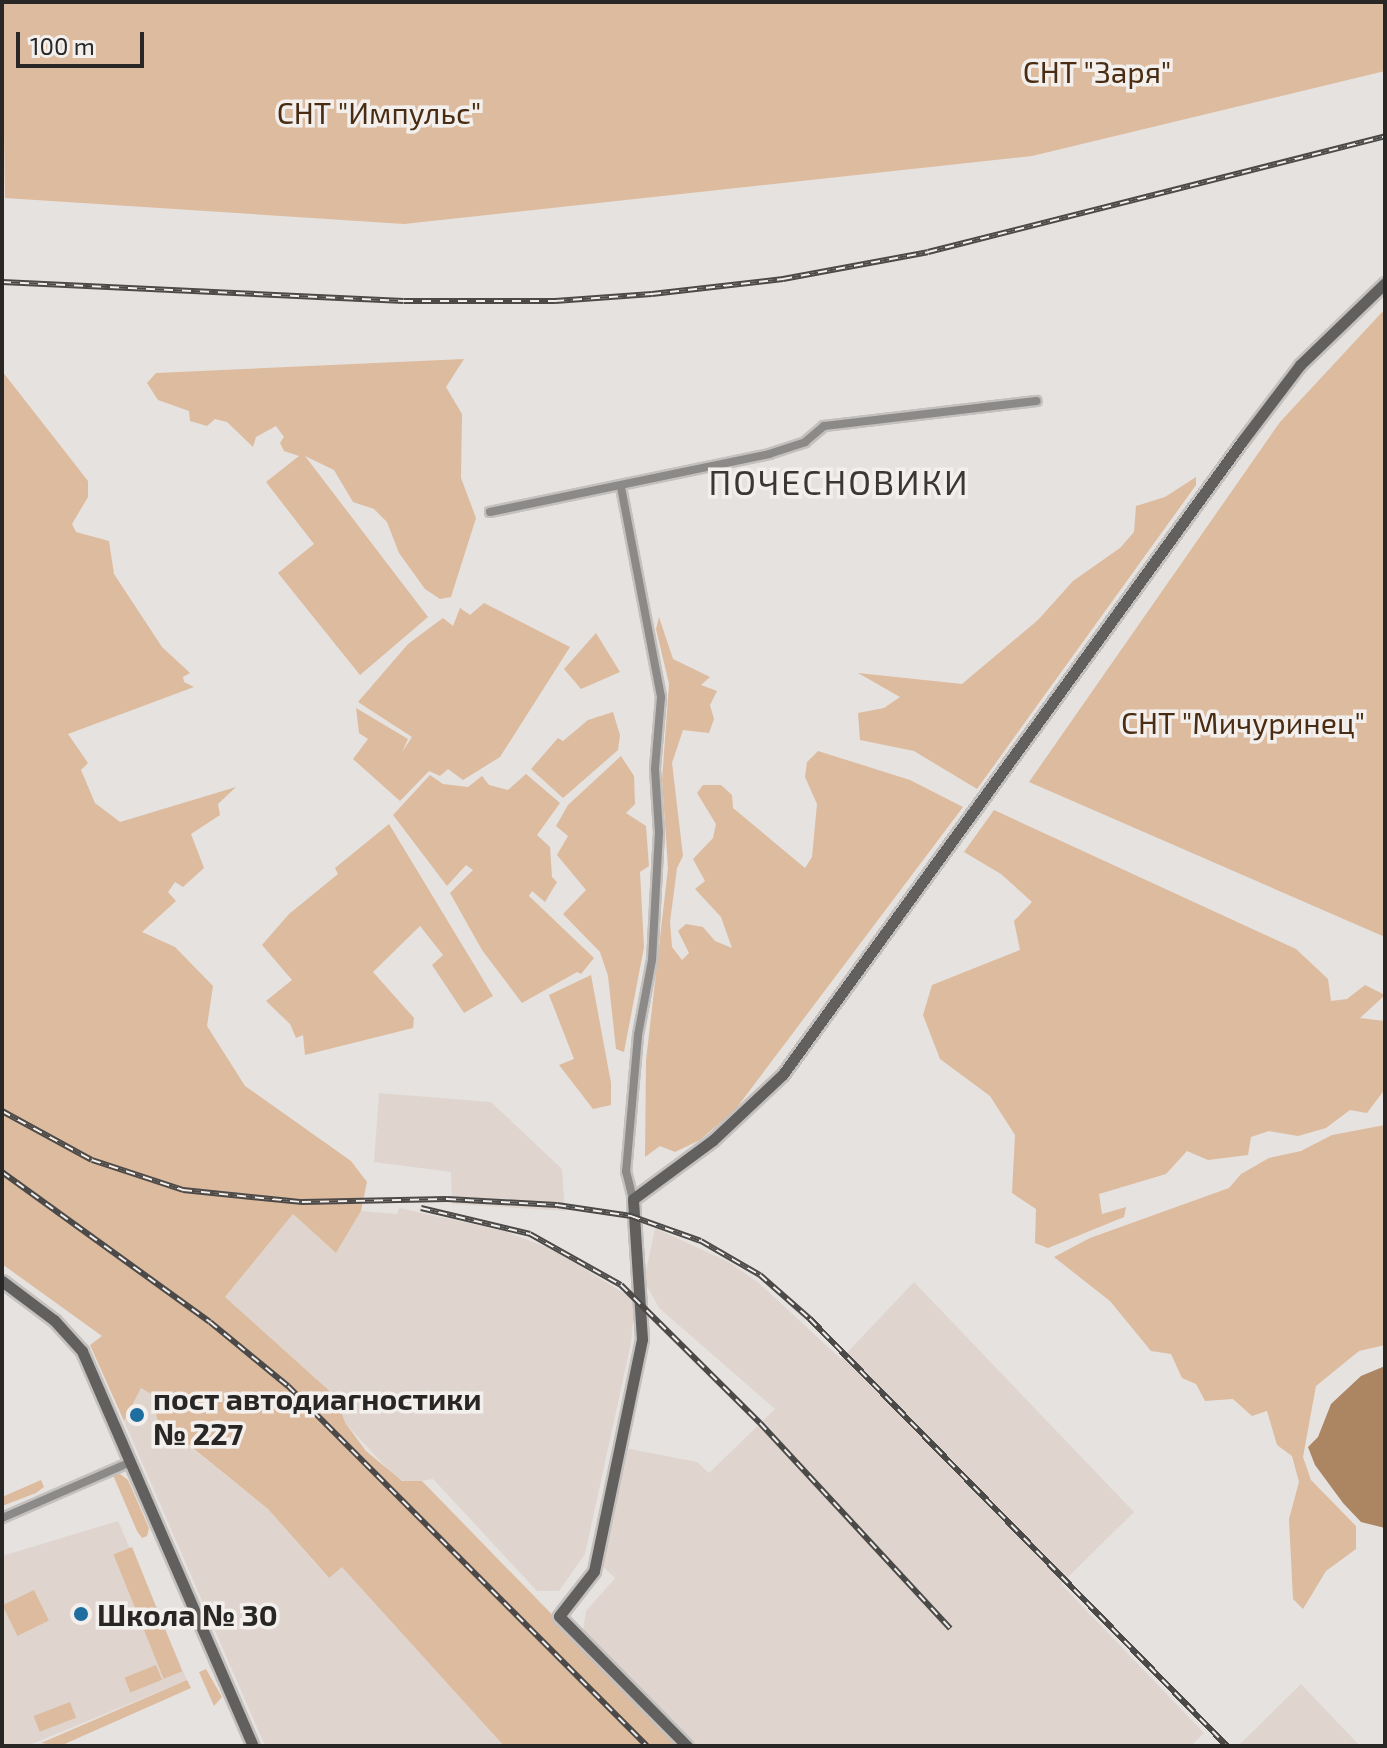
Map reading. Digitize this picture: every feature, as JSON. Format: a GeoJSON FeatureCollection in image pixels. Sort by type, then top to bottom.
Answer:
{"type":"FeatureCollection","features":[{"type":"Feature","properties":{"kind":"street"},"geometry":{"type":"LineString","coordinates":[[633,1199],[713,1140],[783,1074],[1243,440],[1311,354],[1385,283]]}},
{"type":"Feature","properties":{"kind":"street"},"geometry":{"type":"LineString","coordinates":[[490,512],[769,454],[805,442],[824,426],[1037,401]]}},
{"type":"Feature","properties":{"kind":"street"},"geometry":{"type":"LineString","coordinates":[[621,487],[661,697],[652,960],[638,1035],[626,1171],[633,1199],[642,1339],[594,1571],[559,1616],[687,1746]]}},
{"type":"Feature","properties":{"kind":"street"},"geometry":{"type":"LineString","coordinates":[[2,1281],[71,1335],[90,1366],[253,1746]]}},
{"type":"Feature","properties":{"kind":"street"},"geometry":{"type":"LineString","coordinates":[[2,1518],[131,1462]]}},
{"type":"Feature","properties":{"kind":"shaded area"},"geometry":{"type":"Polygon","coordinates":[[[379,1093],[491,1102],[562,1169],[565,1211],[452,1204],[451,1172],[374,1162],[379,1093]]]}},
{"type":"Feature","properties":{"kind":"shaded area"},"geometry":{"type":"Polygon","coordinates":[[[399,1208],[504,1231],[554,1250],[635,1300],[631,1343],[585,1554],[559,1591],[537,1591],[433,1479],[409,1483],[395,1477],[346,1424],[334,1395],[225,1297],[293,1214],[336,1253],[361,1211],[397,1214],[399,1208]]]}},
{"type":"Feature","properties":{"kind":"shaded area"},"geometry":{"type":"Polygon","coordinates":[[[655,1228],[727,1261],[759,1283],[841,1359],[914,1282],[1134,1512],[1061,1584],[1204,1733],[1191,1746],[697,1746],[583,1630],[586,1611],[615,1578],[601,1565],[625,1448],[697,1462],[709,1473],[775,1409],[659,1308],[644,1281],[655,1228]]]}},
{"type":"Feature","properties":{"kind":"shaded area"},"geometry":{"type":"Polygon","coordinates":[[[1385,1366],[1385,1528],[1361,1522],[1315,1465],[1308,1447],[1318,1437],[1331,1404],[1361,1376],[1385,1366]]]}},
{"type":"Feature","properties":{"kind":"shaded area"},"geometry":{"type":"Polygon","coordinates":[[[141,1387],[153,1395],[157,1420],[268,1509],[328,1578],[342,1566],[504,1746],[265,1746],[124,1421],[141,1387]]]}},
{"type":"Feature","properties":{"kind":"shaded area","name":"Школа № 30"},"geometry":{"type":"Polygon","coordinates":[[[118,1521],[187,1680],[27,1746],[2,1746],[2,1556],[118,1521]]]}},
{"type":"Feature","properties":{"kind":"shaded area"},"geometry":{"type":"Polygon","coordinates":[[[1301,1684],[1360,1746],[1238,1746],[1239,1745],[1301,1684]]]}},
{"type":"Feature","properties":{"kind":"green space","name":"СНТ \"Импульс\""},"geometry":{"type":"Polygon","coordinates":[[[2,2],[1385,2],[1385,71],[1032,156],[404,224],[5,198],[2,2]]]}},
{"type":"Feature","properties":{"kind":"green space","name":"СНТ \"Мичуринец\""},"geometry":{"type":"Polygon","coordinates":[[[1385,309],[1385,937],[1029,782],[1280,422],[1385,309]]]}},
{"type":"Feature","properties":{"kind":"green space"},"geometry":{"type":"Polygon","coordinates":[[[464,359],[446,387],[462,414],[461,478],[476,518],[451,597],[440,599],[425,589],[399,553],[387,522],[374,509],[353,502],[334,470],[305,456],[428,617],[360,675],[278,573],[314,544],[266,482],[299,456],[284,451],[280,443],[284,437],[276,426],[256,437],[253,447],[227,422],[215,419],[207,426],[190,421],[189,411],[158,400],[147,383],[156,373],[464,359]]]}},
{"type":"Feature","properties":{"kind":"green space"},"geometry":{"type":"Polygon","coordinates":[[[2,371],[88,481],[88,497],[72,524],[76,532],[109,541],[114,574],[162,647],[190,673],[183,677],[184,682],[194,687],[68,734],[88,763],[81,770],[95,803],[120,822],[236,787],[218,804],[220,815],[191,834],[204,868],[183,887],[175,882],[168,892],[176,901],[142,932],[175,947],[213,986],[207,1026],[245,1086],[351,1161],[367,1182],[361,1211],[336,1253],[293,1214],[225,1297],[334,1395],[346,1424],[366,1451],[402,1481],[422,1481],[680,1746],[504,1746],[342,1567],[329,1578],[268,1509],[157,1419],[153,1395],[141,1388],[124,1421],[90,1345],[102,1336],[2,1264],[2,371]]]}},
{"type":"Feature","properties":{"kind":"green space"},"geometry":{"type":"Polygon","coordinates":[[[1196,477],[1196,485],[977,789],[914,751],[860,740],[858,713],[884,708],[900,697],[858,673],[962,684],[1038,620],[1073,581],[1120,548],[1134,532],[1136,506],[1165,497],[1196,477]]]}},
{"type":"Feature","properties":{"kind":"green space"},"geometry":{"type":"Polygon","coordinates":[[[484,603],[570,647],[500,757],[463,780],[448,769],[440,776],[429,771],[400,801],[353,759],[368,739],[359,733],[356,708],[408,739],[402,752],[412,737],[358,702],[408,644],[443,618],[453,626],[460,608],[470,615],[484,603]]]}},
{"type":"Feature","properties":{"kind":"green space"},"geometry":{"type":"Polygon","coordinates":[[[659,617],[673,659],[710,677],[701,685],[717,691],[710,705],[714,719],[709,733],[683,730],[672,763],[683,856],[677,868],[670,922],[672,947],[682,960],[689,953],[678,931],[686,924],[703,927],[715,941],[732,948],[721,917],[695,889],[705,881],[693,859],[713,838],[716,824],[697,793],[703,785],[721,785],[732,795],[733,808],[805,868],[812,857],[817,804],[805,777],[807,762],[818,751],[910,780],[963,807],[735,1110],[700,1140],[675,1152],[660,1146],[645,1157],[646,1061],[668,868],[662,780],[669,684],[656,629],[659,617]]]}},
{"type":"Feature","properties":{"kind":"green space"},"geometry":{"type":"Polygon","coordinates":[[[596,633],[620,672],[581,689],[564,669],[596,633]]]}},
{"type":"Feature","properties":{"kind":"green space"},"geometry":{"type":"Polygon","coordinates":[[[613,712],[620,735],[618,750],[563,798],[531,769],[558,738],[563,741],[588,720],[613,712]]]}},
{"type":"Feature","properties":{"kind":"green space"},"geometry":{"type":"Polygon","coordinates":[[[621,756],[634,776],[635,804],[626,813],[646,826],[649,866],[640,872],[644,947],[624,1052],[616,1049],[608,976],[600,952],[563,914],[586,890],[557,855],[568,836],[556,826],[568,805],[621,756]]]}},
{"type":"Feature","properties":{"kind":"green space"},"geometry":{"type":"Polygon","coordinates":[[[526,774],[560,803],[537,835],[550,847],[552,877],[557,882],[545,902],[532,891],[529,896],[594,958],[581,974],[577,972],[522,1003],[482,950],[450,893],[473,870],[466,865],[447,886],[393,815],[430,775],[443,784],[468,787],[482,776],[489,785],[508,790],[526,774]]]}},
{"type":"Feature","properties":{"kind":"green space"},"geometry":{"type":"Polygon","coordinates":[[[994,810],[1296,949],[1328,979],[1331,1001],[1347,999],[1365,985],[1385,995],[1360,1018],[1385,1021],[1385,1089],[1367,1113],[1350,1110],[1326,1128],[1298,1136],[1269,1131],[1251,1137],[1248,1155],[1208,1160],[1187,1151],[1166,1174],[1099,1194],[1102,1214],[1126,1207],[1124,1217],[1048,1248],[1035,1243],[1036,1209],[1012,1193],[1015,1135],[990,1096],[940,1059],[923,1015],[932,985],[1020,950],[1014,921],[1032,902],[1001,874],[964,852],[994,810]]]}},
{"type":"Feature","properties":{"kind":"green space"},"geometry":{"type":"Polygon","coordinates":[[[389,824],[493,996],[464,1013],[432,965],[443,955],[420,926],[373,972],[414,1018],[413,1028],[305,1055],[303,1035],[296,1038],[290,1024],[266,1001],[292,980],[262,945],[289,914],[338,874],[335,868],[389,824]]]}},
{"type":"Feature","properties":{"kind":"green space"},"geometry":{"type":"Polygon","coordinates":[[[591,975],[611,1083],[611,1105],[593,1109],[559,1065],[574,1059],[549,995],[591,975]]]}},
{"type":"Feature","properties":{"kind":"green space"},"geometry":{"type":"Polygon","coordinates":[[[1385,1125],[1385,1345],[1359,1351],[1316,1386],[1303,1457],[1311,1480],[1356,1526],[1356,1549],[1326,1571],[1303,1609],[1293,1599],[1289,1519],[1299,1482],[1292,1456],[1277,1445],[1267,1411],[1252,1416],[1233,1399],[1205,1401],[1196,1384],[1182,1378],[1171,1354],[1151,1351],[1110,1301],[1054,1257],[1090,1238],[1229,1188],[1241,1174],[1269,1158],[1301,1151],[1332,1135],[1385,1125]]]}},
{"type":"Feature","properties":{"kind":"green space"},"geometry":{"type":"Polygon","coordinates":[[[120,1474],[128,1480],[149,1528],[147,1536],[142,1538],[113,1475],[120,1474]]]}},
{"type":"Feature","properties":{"kind":"green space"},"geometry":{"type":"Polygon","coordinates":[[[41,1480],[44,1487],[36,1493],[2,1506],[2,1497],[41,1480]]]}},
{"type":"Feature","properties":{"kind":"green space"},"geometry":{"type":"Polygon","coordinates":[[[132,1547],[182,1671],[164,1679],[113,1554],[132,1547]]]}},
{"type":"Feature","properties":{"kind":"green space"},"geometry":{"type":"Polygon","coordinates":[[[34,1590],[49,1621],[17,1636],[3,1605],[34,1590]]]}},
{"type":"Feature","properties":{"kind":"green space"},"geometry":{"type":"Polygon","coordinates":[[[156,1665],[162,1680],[130,1693],[124,1678],[156,1665]]]}},
{"type":"Feature","properties":{"kind":"green space"},"geometry":{"type":"Polygon","coordinates":[[[206,1669],[222,1697],[214,1706],[199,1672],[206,1669]]]}},
{"type":"Feature","properties":{"kind":"green space"},"geometry":{"type":"Polygon","coordinates":[[[187,1680],[191,1688],[60,1746],[41,1743],[187,1680]]]}},
{"type":"Feature","properties":{"kind":"green space"},"geometry":{"type":"Polygon","coordinates":[[[70,1702],[76,1718],[40,1732],[34,1716],[70,1702]]]}},
{"type":"Feature","properties":{"kind":"railway"},"geometry":{"type":"LineString","coordinates":[[2,282],[404,301],[555,301],[652,294],[783,279],[928,252],[1385,136]]}},
{"type":"Feature","properties":{"kind":"railway"},"geometry":{"type":"LineString","coordinates":[[2,1111],[92,1160],[183,1190],[302,1202],[447,1199],[557,1205],[631,1216],[701,1241],[760,1275],[810,1319],[1227,1746]]}},
{"type":"Feature","properties":{"kind":"railway"},"geometry":{"type":"LineString","coordinates":[[2,1172],[210,1322],[288,1386],[647,1746]]}},
{"type":"Feature","properties":{"kind":"railway"},"geometry":{"type":"LineString","coordinates":[[421,1208],[530,1234],[621,1285],[760,1423],[950,1628]]}},
{"type":"Feature","properties":{"kind":"place","name":"пост автодиагностики № 227"},"geometry":{"type":"Point","coordinates":[137,1415]}},
{"type":"Feature","properties":{"kind":"place","name":"Школа № 30"},"geometry":{"type":"Point","coordinates":[81,1614]}},
{"type":"Feature","properties":{"kind":"district","name":"ПОЧЕСНОВИКИ"},"geometry":{"type":"Point","coordinates":[839,482]}},
{"type":"Feature","properties":{"kind":"park label","name":"СНТ \"Заря\""},"geometry":{"type":"Point","coordinates":[1097,71]}}]}
